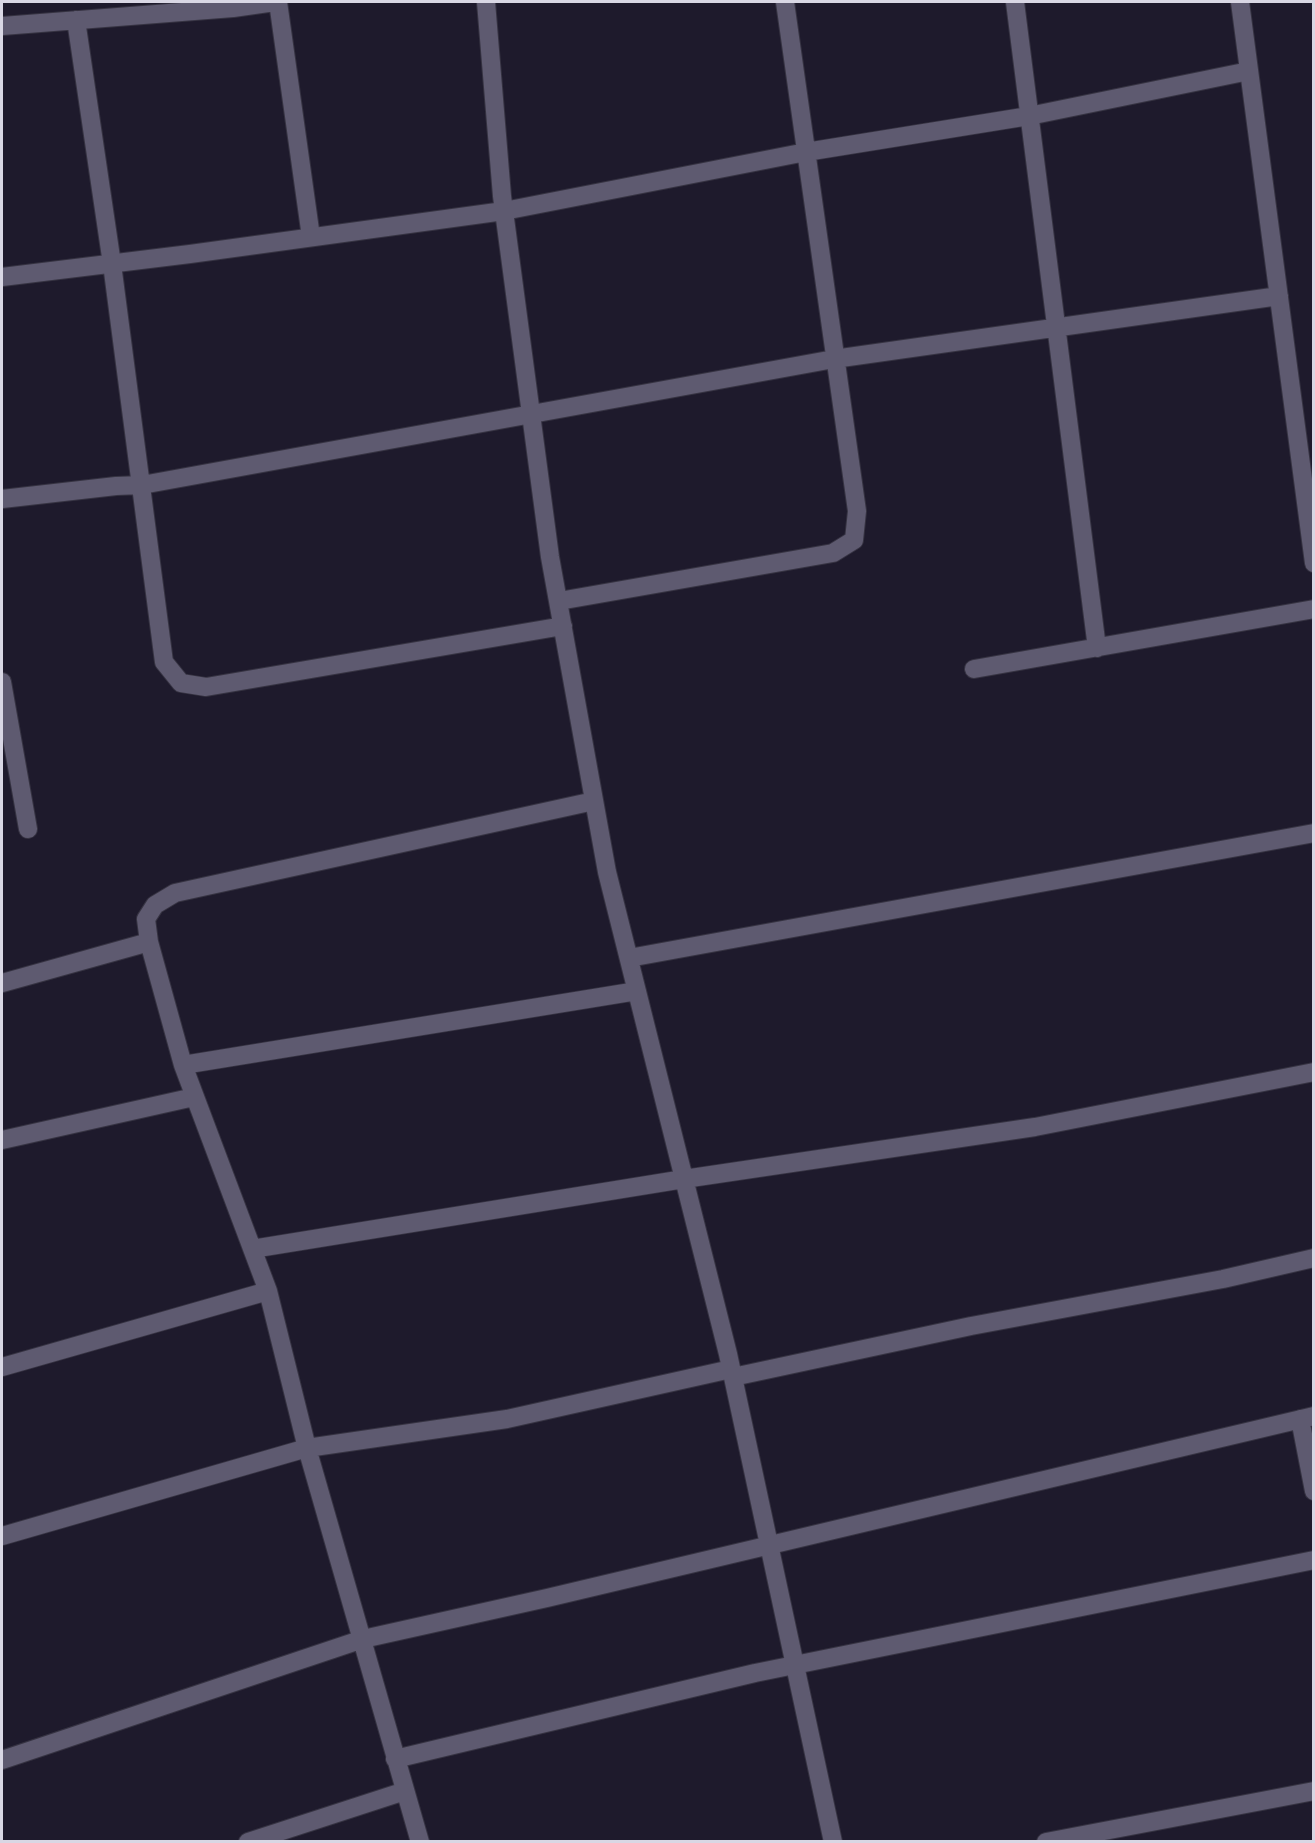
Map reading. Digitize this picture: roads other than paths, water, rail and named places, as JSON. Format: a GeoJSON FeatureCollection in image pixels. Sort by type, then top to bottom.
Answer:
{"type":"FeatureCollection","features":[{"type":"Feature","properties":{"kind":"street"},"geometry":{"type":"LineString","coordinates":[[2,26],[76,20],[130,9],[233,8],[277,2],[311,237]]}},
{"type":"Feature","properties":{"kind":"street"},"geometry":{"type":"LineString","coordinates":[[486,2],[504,210],[550,557],[594,801],[608,872],[732,1373],[833,1842]]}},
{"type":"Feature","properties":{"kind":"street"},"geometry":{"type":"LineString","coordinates":[[558,600],[833,553],[854,540],[857,511],[785,2]]}},
{"type":"Feature","properties":{"kind":"street"},"geometry":{"type":"LineString","coordinates":[[1015,2],[1097,648]]}},
{"type":"Feature","properties":{"kind":"street"},"geometry":{"type":"LineString","coordinates":[[1240,2],[1314,563]]}},
{"type":"Feature","properties":{"kind":"street"},"geometry":{"type":"LineString","coordinates":[[76,20],[112,264],[164,662],[181,683],[206,687],[563,626]]}},
{"type":"Feature","properties":{"kind":"street"},"geometry":{"type":"LineString","coordinates":[[2,277],[504,210],[806,152],[1029,116],[1249,71]]}},
{"type":"Feature","properties":{"kind":"street"},"geometry":{"type":"LineString","coordinates":[[2,500],[142,485],[834,359],[1279,296]]}},
{"type":"Feature","properties":{"kind":"street"},"geometry":{"type":"LineString","coordinates":[[974,669],[1314,609]]}},
{"type":"Feature","properties":{"kind":"street"},"geometry":{"type":"LineString","coordinates":[[2,682],[28,829]]}},
{"type":"Feature","properties":{"kind":"street"},"geometry":{"type":"LineString","coordinates":[[420,1842],[307,1448],[268,1291],[183,1065],[149,942],[146,920],[155,905],[175,893],[594,801]]}},
{"type":"Feature","properties":{"kind":"street"},"geometry":{"type":"LineString","coordinates":[[629,958],[1314,833]]}},
{"type":"Feature","properties":{"kind":"street"},"geometry":{"type":"LineString","coordinates":[[2,983],[149,942]]}},
{"type":"Feature","properties":{"kind":"street"},"geometry":{"type":"LineString","coordinates":[[183,1065],[637,991]]}},
{"type":"Feature","properties":{"kind":"street"},"geometry":{"type":"LineString","coordinates":[[252,1249],[684,1179],[1035,1127],[1314,1072]]}},
{"type":"Feature","properties":{"kind":"street"},"geometry":{"type":"LineString","coordinates":[[2,1140],[194,1097]]}},
{"type":"Feature","properties":{"kind":"street"},"geometry":{"type":"LineString","coordinates":[[2,1536],[307,1448],[507,1419],[971,1326],[1223,1279],[1314,1258]]}},
{"type":"Feature","properties":{"kind":"street"},"geometry":{"type":"LineString","coordinates":[[2,1367],[268,1291]]}},
{"type":"Feature","properties":{"kind":"street"},"geometry":{"type":"LineString","coordinates":[[2,1760],[363,1639],[769,1546],[1307,1418],[1314,1491]]}},
{"type":"Feature","properties":{"kind":"street"},"geometry":{"type":"LineString","coordinates":[[395,1759],[795,1665],[1314,1560]]}},
{"type":"Feature","properties":{"kind":"street"},"geometry":{"type":"LineString","coordinates":[[248,1842],[405,1791]]}},
{"type":"Feature","properties":{"kind":"street"},"geometry":{"type":"LineString","coordinates":[[1046,1842],[1314,1791]]}}]}
